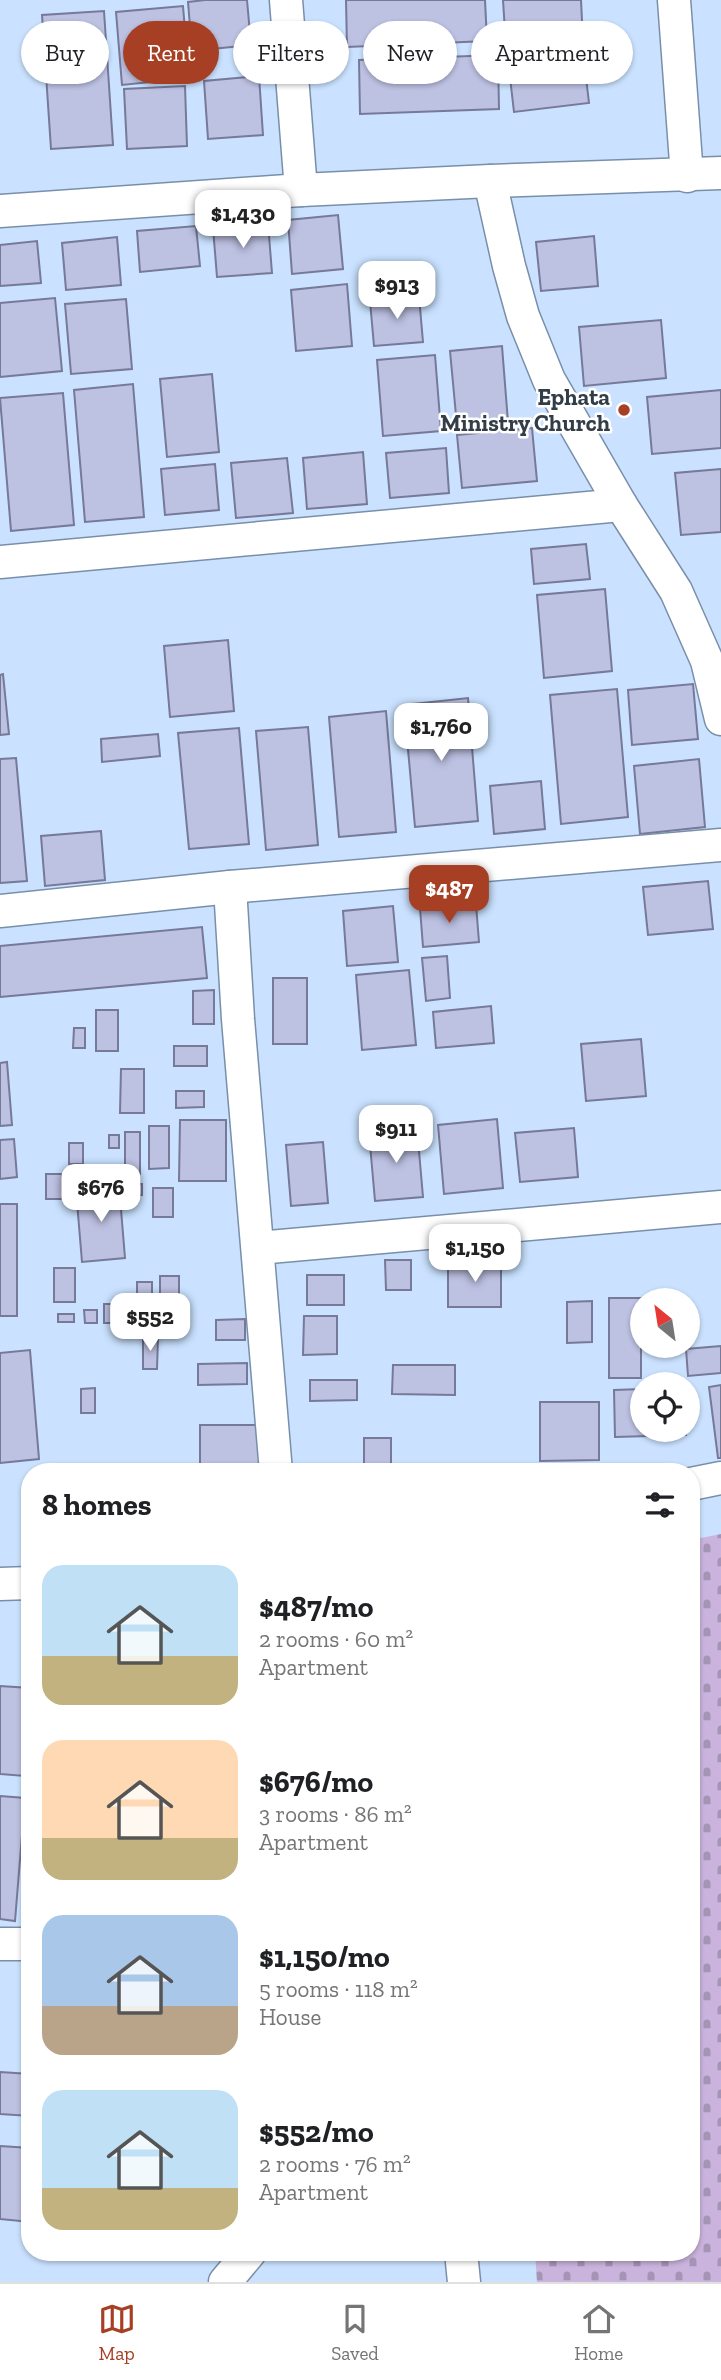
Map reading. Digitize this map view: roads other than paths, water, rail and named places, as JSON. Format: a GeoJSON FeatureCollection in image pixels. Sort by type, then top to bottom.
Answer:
{"type":"FeatureCollection","features":[{"type":"Feature","properties":{"kind":"street"},"geometry":{"type":"LineString","coordinates":[[286,0],[302,190]]}},
{"type":"Feature","properties":{"kind":"street"},"geometry":{"type":"LineString","coordinates":[[674,0],[687,176]]}},
{"type":"Feature","properties":{"kind":"street"},"geometry":{"type":"LineString","coordinates":[[0,211],[302,190],[721,173]]}},
{"type":"Feature","properties":{"kind":"street"},"geometry":{"type":"LineString","coordinates":[[491,181],[509,266],[528,329],[549,380],[621,505],[676,591],[707,661],[721,719]]}},
{"type":"Feature","properties":{"kind":"street"},"geometry":{"type":"LineString","coordinates":[[0,562],[621,505]]}},
{"type":"Feature","properties":{"kind":"street"},"geometry":{"type":"LineString","coordinates":[[0,911],[230,887],[721,845]]}},
{"type":"Feature","properties":{"kind":"street"},"geometry":{"type":"LineString","coordinates":[[230,887],[238,1019],[275,1463]]}},
{"type":"Feature","properties":{"kind":"street"},"geometry":{"type":"LineString","coordinates":[[258,1248],[721,1207]]}},
{"type":"Feature","properties":{"kind":"street"},"geometry":{"type":"LineString","coordinates":[[700,1482],[721,1478]]}},
{"type":"Feature","properties":{"kind":"street"},"geometry":{"type":"LineString","coordinates":[[0,1584],[21,1583]]}},
{"type":"Feature","properties":{"kind":"street"},"geometry":{"type":"LineString","coordinates":[[0,1944],[21,1944]]}},
{"type":"Feature","properties":{"kind":"street"},"geometry":{"type":"LineString","coordinates":[[225,2282],[242,2261]]}},
{"type":"Feature","properties":{"kind":"street"},"geometry":{"type":"LineString","coordinates":[[462,2261],[464,2282]]}},
{"type":"Feature","properties":{"kind":"place","name":"Ephata Ministry Church"},"geometry":{"type":"Point","coordinates":[624,410]}}]}
